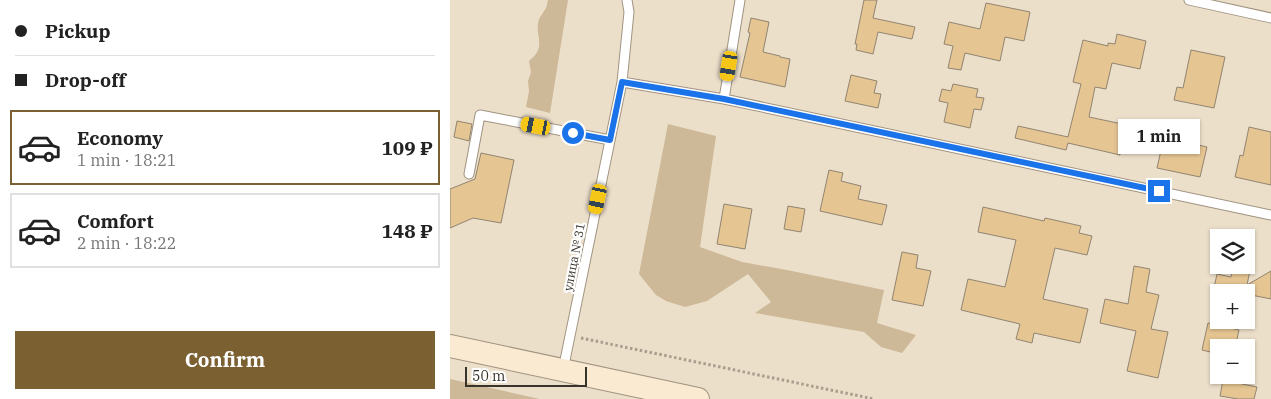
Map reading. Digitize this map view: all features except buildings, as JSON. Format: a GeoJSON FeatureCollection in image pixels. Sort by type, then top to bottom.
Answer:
{"type":"FeatureCollection","features":[{"type":"Feature","properties":{"kind":"street"},"geometry":{"type":"LineString","coordinates":[[450,346],[698,399]]}},
{"type":"Feature","properties":{"kind":"lane","name":"улица № 31"},"geometry":{"type":"LineString","coordinates":[[564,370],[622,82],[628,12],[627,0]]}},
{"type":"Feature","properties":{"kind":"lane"},"geometry":{"type":"LineString","coordinates":[[724,99],[740,0]]}},
{"type":"Feature","properties":{"kind":"lane"},"geometry":{"type":"LineString","coordinates":[[1189,0],[1271,18]]}},
{"type":"Feature","properties":{"kind":"lane"},"geometry":{"type":"LineString","coordinates":[[622,82],[724,99],[1271,215]]}},
{"type":"Feature","properties":{"kind":"lane"},"geometry":{"type":"LineString","coordinates":[[469,174],[480,115],[610,140]]}},
{"type":"Feature","properties":{"kind":"path"},"geometry":{"type":"LineString","coordinates":[[570,336],[874,399]]}},
{"type":"Feature","properties":{"kind":"shaded area"},"geometry":{"type":"Polygon","coordinates":[[[548,0],[568,0],[550,113],[526,107],[529,91],[528,81],[531,72],[529,61],[538,50],[538,23],[548,0]]]}},
{"type":"Feature","properties":{"kind":"shaded area"},"geometry":{"type":"Polygon","coordinates":[[[668,124],[716,136],[700,247],[742,262],[884,290],[877,323],[916,335],[902,353],[881,347],[864,332],[755,313],[771,302],[748,274],[707,301],[685,307],[666,301],[656,295],[639,274],[668,124]]]}},
{"type":"Feature","properties":{"kind":"shaded area"},"geometry":{"type":"Polygon","coordinates":[[[450,379],[540,399],[450,399],[450,379]]]}},
{"type":"Feature","properties":{"kind":"route"},"geometry":{"type":"LineString","coordinates":[[573,133],[610,140],[622,82],[724,99],[1159,191]]}}]}
